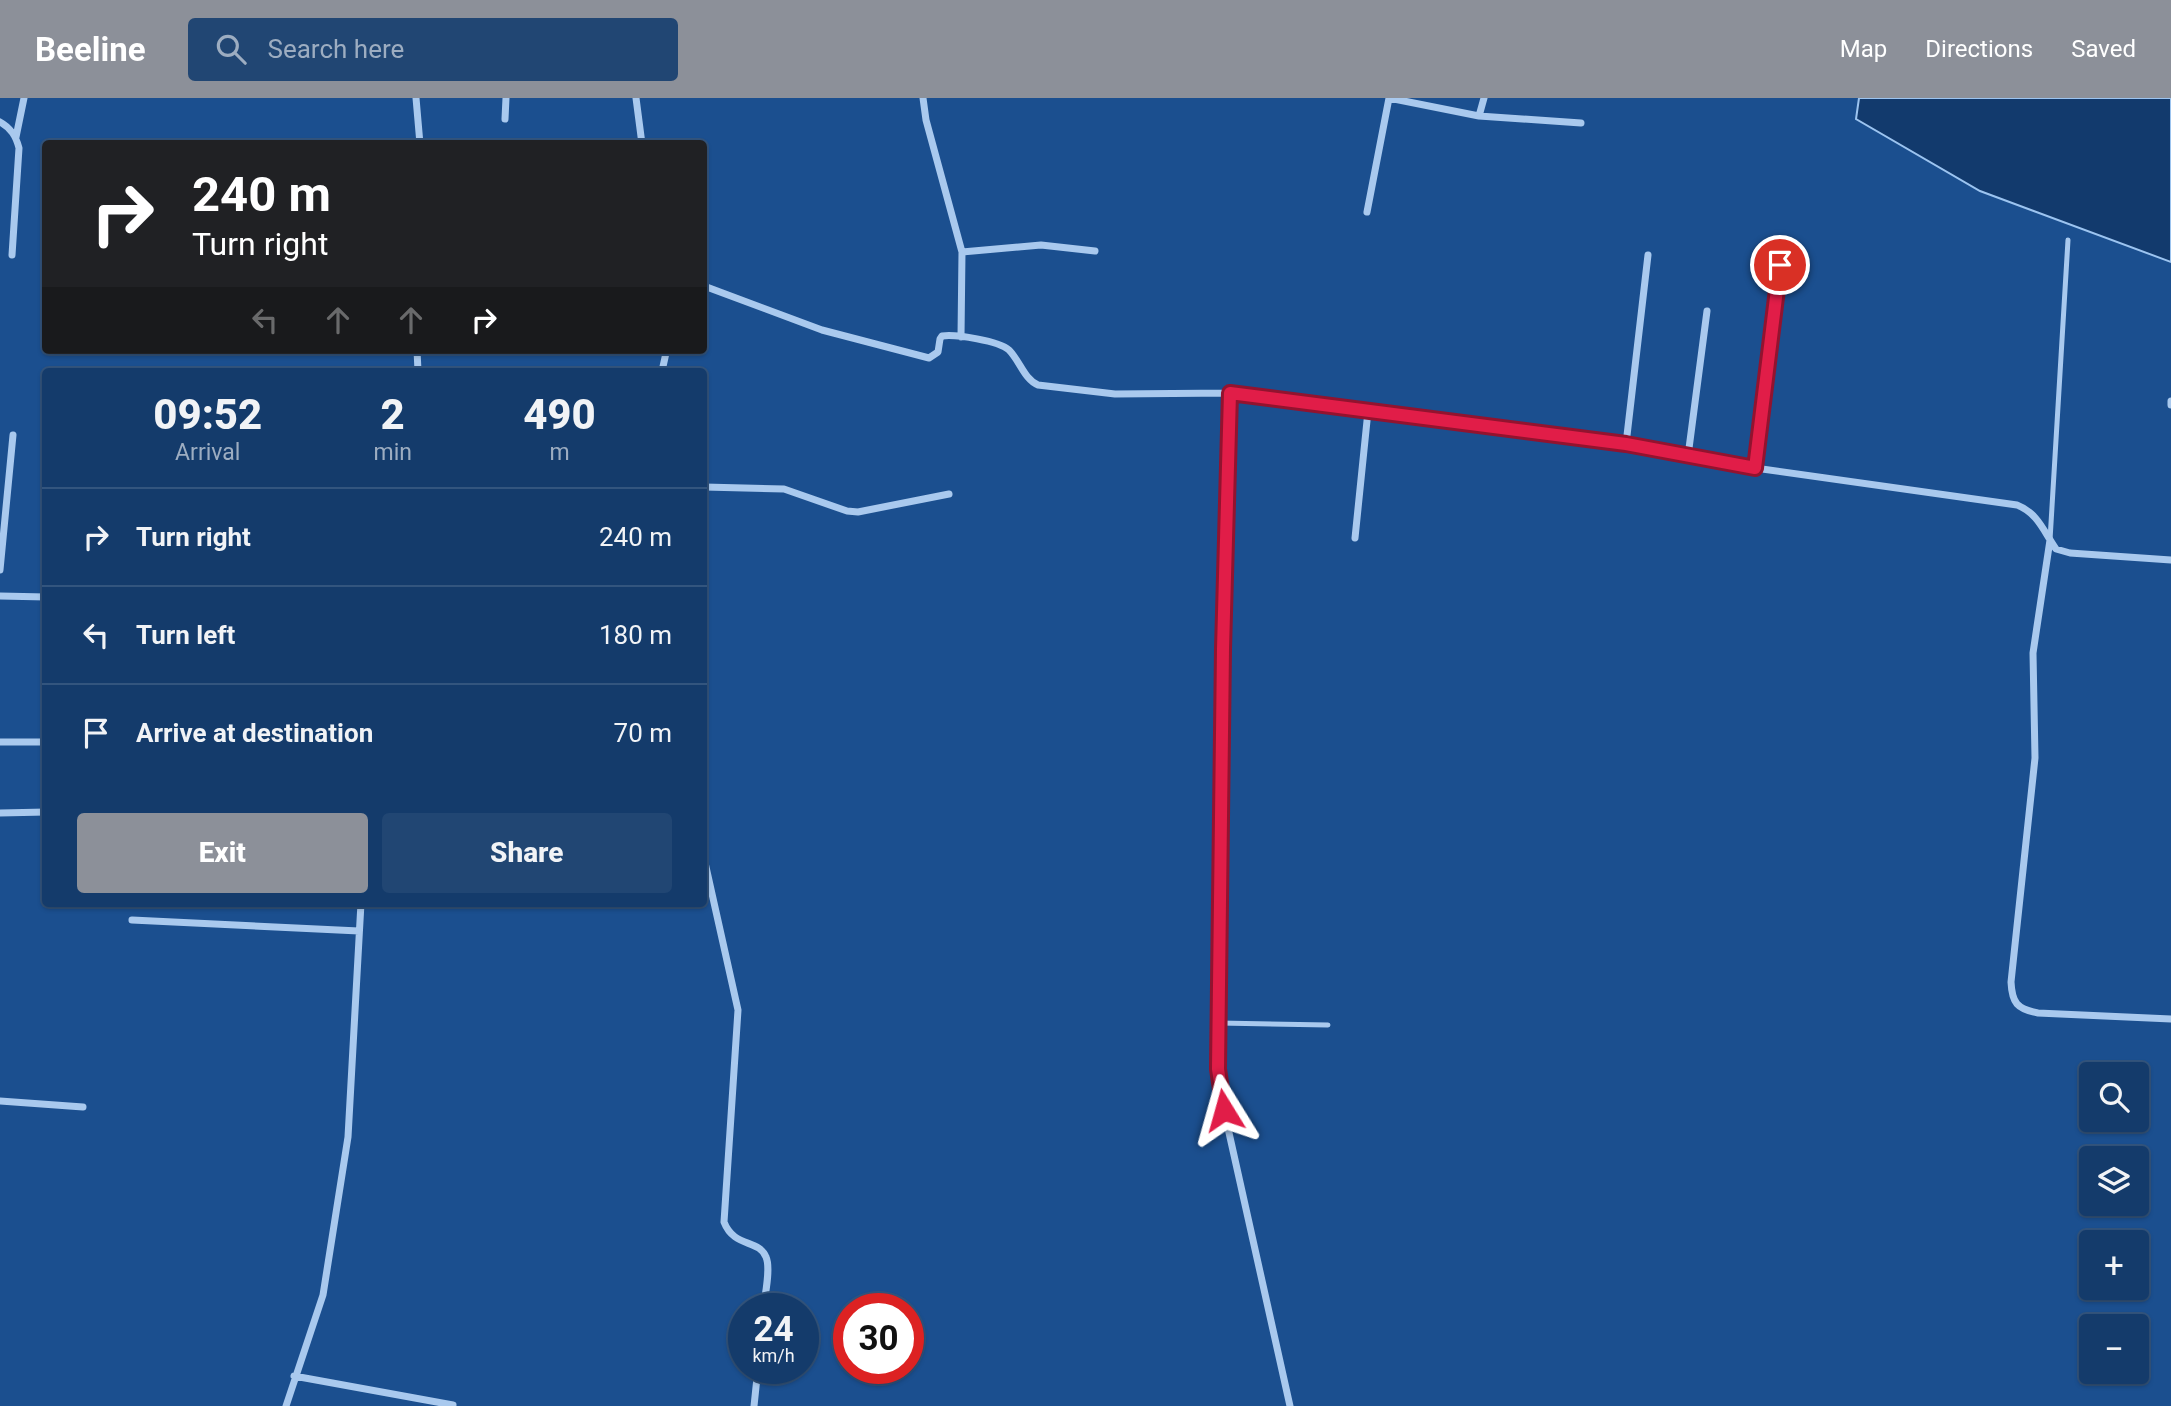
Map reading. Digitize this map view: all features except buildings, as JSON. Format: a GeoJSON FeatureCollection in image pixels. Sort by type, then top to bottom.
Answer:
{"type":"FeatureCollection","features":[{"type":"Feature","properties":{"kind":"street"},"geometry":{"type":"LineString","coordinates":[[16,137],[24,98]]}},
{"type":"Feature","properties":{"kind":"street"},"geometry":{"type":"LineString","coordinates":[[416,98],[420,140]]}},
{"type":"Feature","properties":{"kind":"street"},"geometry":{"type":"LineString","coordinates":[[505,120],[506,98]]}},
{"type":"Feature","properties":{"kind":"street"},"geometry":{"type":"LineString","coordinates":[[636,98],[641,140]]}},
{"type":"Feature","properties":{"kind":"street"},"geometry":{"type":"LineString","coordinates":[[923,98],[926,120],[962,252],[961,337]]}},
{"type":"Feature","properties":{"kind":"street"},"geometry":{"type":"LineString","coordinates":[[1367,212],[1389,98],[1479,116],[1581,123]]}},
{"type":"Feature","properties":{"kind":"street"},"geometry":{"type":"LineString","coordinates":[[1479,116],[1484,98]]}},
{"type":"Feature","properties":{"kind":"street"},"geometry":{"type":"LineString","coordinates":[[0,121],[8,126],[16,137],[19,148],[12,255]]}},
{"type":"Feature","properties":{"kind":"street"},"geometry":{"type":"LineString","coordinates":[[962,252],[1041,245],[1095,251]]}},
{"type":"Feature","properties":{"kind":"street"},"geometry":{"type":"LineString","coordinates":[[1626,444],[1648,255]]}},
{"type":"Feature","properties":{"kind":"street"},"geometry":{"type":"LineString","coordinates":[[1755,468],[1780,265]]}},
{"type":"Feature","properties":{"kind":"street"},"geometry":{"type":"LineString","coordinates":[[707,287],[822,330],[929,358],[938,352],[942,335],[1005,347],[1029,379],[1038,385],[1115,394],[1230,393],[1626,444],[1755,468],[2017,505],[2036,518],[2056,549],[2070,553],[2171,561]]}},
{"type":"Feature","properties":{"kind":"street"},"geometry":{"type":"LineString","coordinates":[[1688,456],[1707,311]]}},
{"type":"Feature","properties":{"kind":"street"},"geometry":{"type":"LineString","coordinates":[[1230,393],[1223,649],[1219,1088],[1290,1406]]}},
{"type":"Feature","properties":{"kind":"street"},"geometry":{"type":"LineString","coordinates":[[1355,538],[1368,411]]}},
{"type":"Feature","properties":{"kind":"street"},"geometry":{"type":"LineString","coordinates":[[0,570],[13,435]]}},
{"type":"Feature","properties":{"kind":"street"},"geometry":{"type":"LineString","coordinates":[[707,487],[784,489],[847,511],[859,512],[949,494]]}},
{"type":"Feature","properties":{"kind":"street"},"geometry":{"type":"LineString","coordinates":[[2050,540],[2034,653],[2035,758],[2011,994],[2016,1004],[2024,1010],[2038,1013],[2171,1019]]}},
{"type":"Feature","properties":{"kind":"street"},"geometry":{"type":"LineString","coordinates":[[0,596],[42,597]]}},
{"type":"Feature","properties":{"kind":"street"},"geometry":{"type":"LineString","coordinates":[[0,742],[42,742]]}},
{"type":"Feature","properties":{"kind":"street"},"geometry":{"type":"LineString","coordinates":[[0,813],[42,812]]}},
{"type":"Feature","properties":{"kind":"street"},"geometry":{"type":"LineString","coordinates":[[707,871],[738,1010],[724,1222],[736,1239],[760,1248],[767,1257],[764,1293]]}},
{"type":"Feature","properties":{"kind":"street"},"geometry":{"type":"LineString","coordinates":[[286,1406],[323,1295],[348,1137],[361,907]]}},
{"type":"Feature","properties":{"kind":"street"},"geometry":{"type":"LineString","coordinates":[[132,920],[359,931]]}},
{"type":"Feature","properties":{"kind":"street"},"geometry":{"type":"LineString","coordinates":[[0,1101],[83,1107]]}},
{"type":"Feature","properties":{"kind":"street"},"geometry":{"type":"LineString","coordinates":[[295,1376],[453,1405]]}},
{"type":"Feature","properties":{"kind":"street"},"geometry":{"type":"LineString","coordinates":[[754,1406],[756,1384]]}},
{"type":"Feature","properties":{"kind":"lane"},"geometry":{"type":"LineString","coordinates":[[2050,540],[2068,240]]}},
{"type":"Feature","properties":{"kind":"lane"},"geometry":{"type":"LineString","coordinates":[[1219,1023],[1328,1025]]}},
{"type":"Feature","properties":{"kind":"water"},"geometry":{"type":"Polygon","coordinates":[[[1859,98],[2171,98],[2171,262],[1980,191],[1856,119],[1859,98]]]}},
{"type":"Feature","properties":{"kind":"route"},"geometry":{"type":"LineString","coordinates":[[1224,1110],[1218,1069],[1223,649],[1230,393],[1626,444],[1755,468],[1780,265]]}}]}
